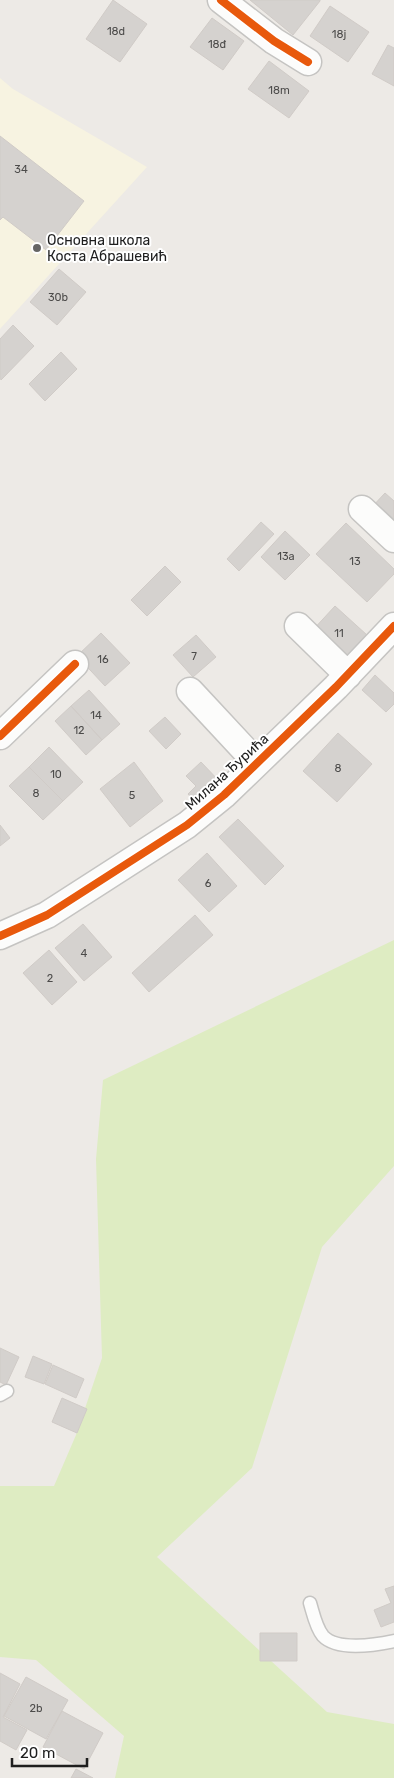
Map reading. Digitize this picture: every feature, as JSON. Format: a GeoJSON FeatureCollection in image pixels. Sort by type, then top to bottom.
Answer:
{"type":"FeatureCollection","features":[{"type":"Feature","properties":{"kind":"street"},"geometry":{"type":"LineString","coordinates":[[221,0],[274,41],[308,62]]}},
{"type":"Feature","properties":{"kind":"street"},"geometry":{"type":"LineString","coordinates":[[362,509],[394,539]]}},
{"type":"Feature","properties":{"kind":"street"},"geometry":{"type":"LineString","coordinates":[[298,626],[348,675]]}},
{"type":"Feature","properties":{"kind":"street","name":"Милана Ђурића"},"geometry":{"type":"LineString","coordinates":[[0,936],[47,915],[187,825],[224,795],[257,764],[348,675],[394,626]]}},
{"type":"Feature","properties":{"kind":"street"},"geometry":{"type":"LineString","coordinates":[[0,736],[75,664]]}},
{"type":"Feature","properties":{"kind":"street"},"geometry":{"type":"LineString","coordinates":[[190,691],[257,764]]}},
{"type":"Feature","properties":{"kind":"lane"},"geometry":{"type":"LineString","coordinates":[[310,1603],[321,1634],[331,1643],[350,1645],[380,1644],[394,1641]]}},
{"type":"Feature","properties":{"kind":"shaded area","name":"Основна школа Коста Абрашевић"},"geometry":{"type":"Polygon","coordinates":[[[0,78],[13,89],[147,167],[0,329],[0,78]]]}},
{"type":"Feature","properties":{"kind":"green space"},"geometry":{"type":"Polygon","coordinates":[[[394,940],[394,1166],[322,1247],[252,1468],[157,1557],[327,1712],[394,1724],[394,1778],[115,1778],[124,1736],[36,1660],[0,1657],[0,1486],[54,1486],[76,1435],[102,1358],[96,1159],[103,1080],[394,940]]]}},
{"type":"Feature","properties":{"kind":"building"},"geometry":{"type":"Polygon","coordinates":[[[113,0],[147,24],[120,62],[86,39],[113,0]]]}},
{"type":"Feature","properties":{"kind":"building"},"geometry":{"type":"Polygon","coordinates":[[[250,0],[320,0],[320,1],[293,35],[250,0]]]}},
{"type":"Feature","properties":{"kind":"building"},"geometry":{"type":"Polygon","coordinates":[[[330,6],[369,32],[348,62],[310,36],[330,6]]]}},
{"type":"Feature","properties":{"kind":"building"},"geometry":{"type":"Polygon","coordinates":[[[212,18],[244,41],[223,70],[190,47],[212,18]]]}},
{"type":"Feature","properties":{"kind":"building"},"geometry":{"type":"Polygon","coordinates":[[[388,45],[394,48],[394,86],[372,74],[388,45]]]}},
{"type":"Feature","properties":{"kind":"building"},"geometry":{"type":"Polygon","coordinates":[[[269,61],[309,91],[289,118],[248,89],[269,61]]]}},
{"type":"Feature","properties":{"kind":"building"},"geometry":{"type":"Polygon","coordinates":[[[0,136],[84,201],[46,250],[3,217],[0,220],[0,136]]]}},
{"type":"Feature","properties":{"kind":"building"},"geometry":{"type":"Polygon","coordinates":[[[59,269],[86,292],[57,325],[30,302],[59,269]]]}},
{"type":"Feature","properties":{"kind":"building"},"geometry":{"type":"Polygon","coordinates":[[[13,325],[34,346],[1,380],[0,339],[13,325]]]}},
{"type":"Feature","properties":{"kind":"building"},"geometry":{"type":"Polygon","coordinates":[[[61,352],[77,369],[45,401],[29,384],[61,352]]]}},
{"type":"Feature","properties":{"kind":"building"},"geometry":{"type":"Polygon","coordinates":[[[385,493],[394,501],[394,530],[371,508],[385,493]]]}},
{"type":"Feature","properties":{"kind":"building"},"geometry":{"type":"Polygon","coordinates":[[[261,522],[274,534],[239,571],[227,559],[261,522]]]}},
{"type":"Feature","properties":{"kind":"building"},"geometry":{"type":"Polygon","coordinates":[[[346,523],[394,569],[394,574],[367,602],[316,554],[346,523]]]}},
{"type":"Feature","properties":{"kind":"building"},"geometry":{"type":"Polygon","coordinates":[[[285,531],[310,555],[285,580],[261,557],[285,531]]]}},
{"type":"Feature","properties":{"kind":"building"},"geometry":{"type":"Polygon","coordinates":[[[165,566],[181,582],[147,616],[131,600],[165,566]]]}},
{"type":"Feature","properties":{"kind":"building"},"geometry":{"type":"Polygon","coordinates":[[[335,606],[367,635],[343,661],[311,632],[335,606]]]}},
{"type":"Feature","properties":{"kind":"building"},"geometry":{"type":"Polygon","coordinates":[[[101,633],[130,663],[105,686],[77,656],[101,633]]]}},
{"type":"Feature","properties":{"kind":"building"},"geometry":{"type":"Polygon","coordinates":[[[196,635],[216,657],[193,677],[173,655],[196,635]]]}},
{"type":"Feature","properties":{"kind":"building"},"geometry":{"type":"Polygon","coordinates":[[[375,675],[394,693],[394,704],[386,712],[362,690],[375,675]]]}},
{"type":"Feature","properties":{"kind":"building"},"geometry":{"type":"Polygon","coordinates":[[[89,690],[120,724],[102,740],[71,706],[89,690]]]}},
{"type":"Feature","properties":{"kind":"building"},"geometry":{"type":"Polygon","coordinates":[[[71,706],[102,740],[86,755],[55,721],[71,706]]]}},
{"type":"Feature","properties":{"kind":"building"},"geometry":{"type":"Polygon","coordinates":[[[165,717],[181,734],[166,749],[149,731],[165,717]]]}},
{"type":"Feature","properties":{"kind":"building"},"geometry":{"type":"Polygon","coordinates":[[[338,733],[372,764],[337,802],[303,771],[338,733]]]}},
{"type":"Feature","properties":{"kind":"building"},"geometry":{"type":"Polygon","coordinates":[[[49,747],[83,782],[63,801],[29,767],[49,747]]]}},
{"type":"Feature","properties":{"kind":"building"},"geometry":{"type":"Polygon","coordinates":[[[134,762],[163,801],[130,827],[100,789],[134,762]]]}},
{"type":"Feature","properties":{"kind":"building"},"geometry":{"type":"Polygon","coordinates":[[[201,762],[221,783],[198,805],[188,794],[196,786],[186,776],[201,762]]]}},
{"type":"Feature","properties":{"kind":"building"},"geometry":{"type":"Polygon","coordinates":[[[29,767],[63,801],[43,820],[9,786],[29,767]]]}},
{"type":"Feature","properties":{"kind":"building"},"geometry":{"type":"Polygon","coordinates":[[[238,819],[284,866],[265,885],[219,837],[238,819]]]}},
{"type":"Feature","properties":{"kind":"building"},"geometry":{"type":"Polygon","coordinates":[[[0,825],[10,838],[0,846],[0,825]]]}},
{"type":"Feature","properties":{"kind":"building"},"geometry":{"type":"Polygon","coordinates":[[[207,853],[237,886],[209,912],[178,880],[207,853]]]}},
{"type":"Feature","properties":{"kind":"building"},"geometry":{"type":"Polygon","coordinates":[[[195,915],[213,935],[149,992],[132,973],[195,915]]]}},
{"type":"Feature","properties":{"kind":"building"},"geometry":{"type":"Polygon","coordinates":[[[83,924],[112,957],[84,981],[55,948],[83,924]]]}},
{"type":"Feature","properties":{"kind":"building"},"geometry":{"type":"Polygon","coordinates":[[[49,950],[77,982],[52,1005],[23,973],[49,950]]]}},
{"type":"Feature","properties":{"kind":"building"},"geometry":{"type":"Polygon","coordinates":[[[0,1348],[19,1357],[6,1385],[0,1382],[0,1348]]]}},
{"type":"Feature","properties":{"kind":"building"},"geometry":{"type":"Polygon","coordinates":[[[33,1356],[52,1364],[44,1384],[25,1377],[33,1356]]]}},
{"type":"Feature","properties":{"kind":"building"},"geometry":{"type":"Polygon","coordinates":[[[53,1365],[84,1379],[76,1398],[45,1384],[53,1365]]]}},
{"type":"Feature","properties":{"kind":"building"},"geometry":{"type":"Polygon","coordinates":[[[62,1398],[87,1409],[77,1433],[52,1422],[62,1398]]]}},
{"type":"Feature","properties":{"kind":"building"},"geometry":{"type":"Polygon","coordinates":[[[394,1586],[394,1622],[381,1627],[374,1610],[391,1603],[385,1589],[394,1586]]]}},
{"type":"Feature","properties":{"kind":"building"},"geometry":{"type":"Polygon","coordinates":[[[260,1633],[297,1633],[297,1661],[260,1661],[260,1633]]]}},
{"type":"Feature","properties":{"kind":"building"},"geometry":{"type":"Polygon","coordinates":[[[0,1673],[20,1684],[3,1717],[27,1730],[16,1750],[0,1741],[0,1673]]]}},
{"type":"Feature","properties":{"kind":"building"},"geometry":{"type":"Polygon","coordinates":[[[26,1677],[68,1700],[46,1739],[4,1716],[26,1677]]]}},
{"type":"Feature","properties":{"kind":"building"},"geometry":{"type":"Polygon","coordinates":[[[62,1711],[103,1733],[84,1769],[43,1747],[62,1711]]]}},
{"type":"Feature","properties":{"kind":"building"},"geometry":{"type":"Polygon","coordinates":[[[76,1769],[93,1778],[71,1778],[76,1769]]]}},
{"type":"Feature","properties":{"kind":"cycle path"},"geometry":{"type":"LineString","coordinates":[[221,0],[274,41],[308,62]]}},
{"type":"Feature","properties":{"kind":"cycle path"},"geometry":{"type":"LineString","coordinates":[[0,936],[47,915],[187,825],[224,795],[336,687],[394,626]]}},
{"type":"Feature","properties":{"kind":"cycle path"},"geometry":{"type":"LineString","coordinates":[[0,736],[75,664]]}},
{"type":"Feature","properties":{"kind":"place","name":"Основна школа Коста Абрашевић"},"geometry":{"type":"Point","coordinates":[37,248]}}]}
